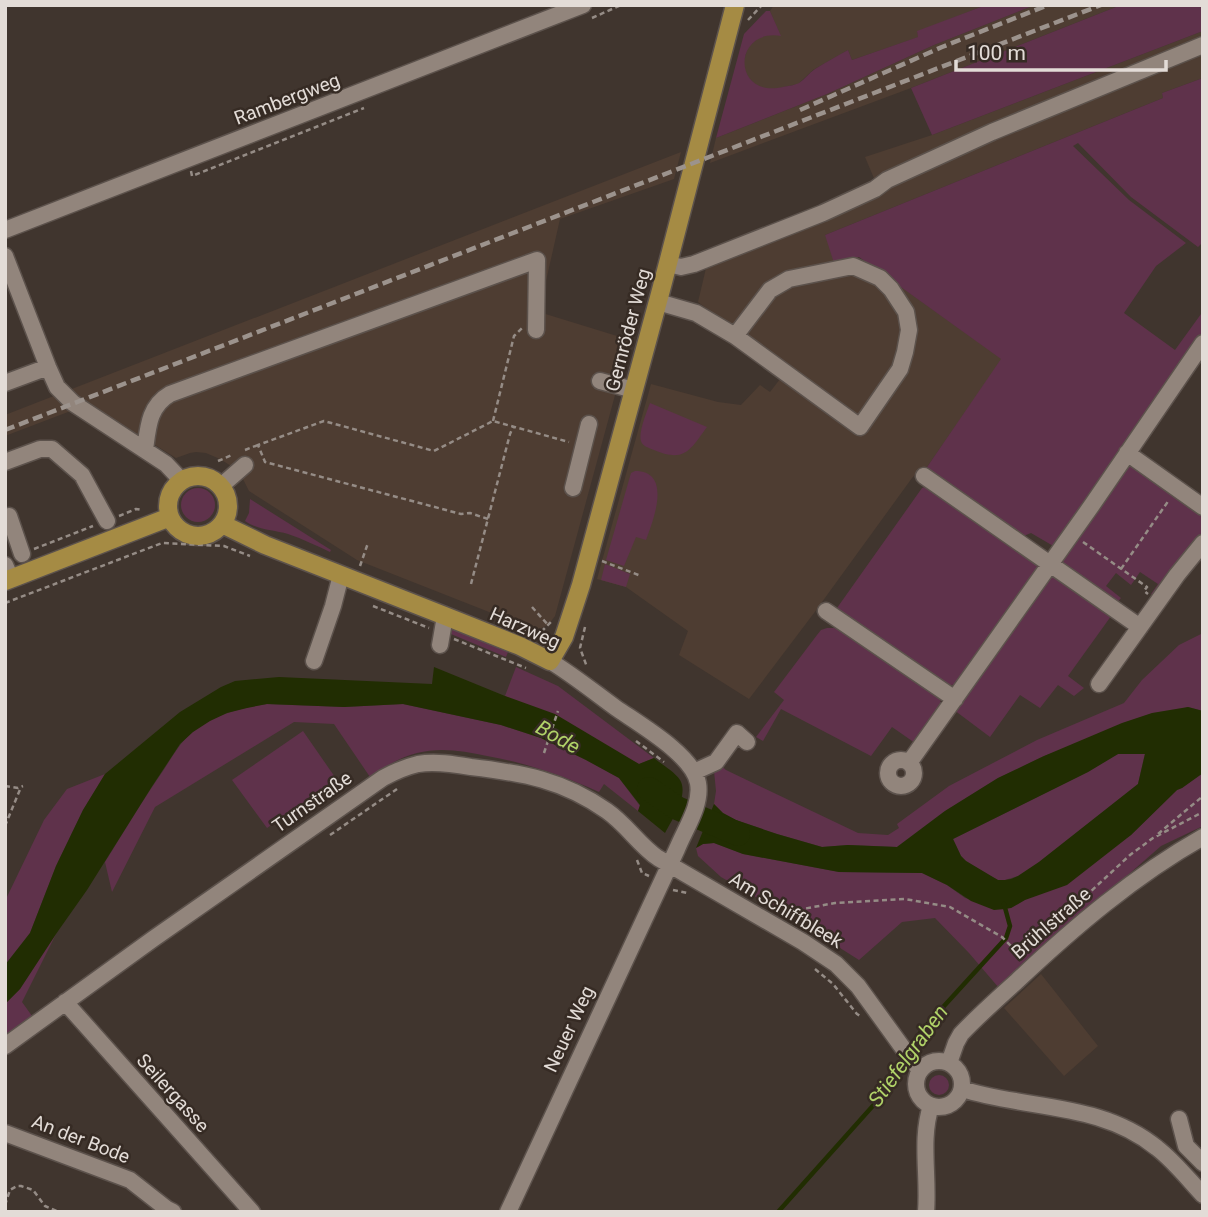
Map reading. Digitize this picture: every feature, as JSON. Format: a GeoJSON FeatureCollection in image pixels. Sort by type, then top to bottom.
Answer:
{"type":"FeatureCollection","features":[{"type":"Feature","properties":{"kind":"main road","name":"Gernröder Weg"},"geometry":{"type":"LineString","coordinates":[[550,661],[568,627],[658,302],[735,5]]}},
{"type":"Feature","properties":{"kind":"main road"},"geometry":{"type":"LineString","coordinates":[[740,5],[747,5]]}},
{"type":"Feature","properties":{"kind":"main road"},"geometry":{"type":"LineString","coordinates":[[202,476],[221,486],[226,494],[227,516],[222,524],[210,533],[195,536],[180,529],[170,517],[170,497],[181,481],[202,476]]}},
{"type":"Feature","properties":{"kind":"main road"},"geometry":{"type":"LineString","coordinates":[[7,575],[170,517]]}},
{"type":"Feature","properties":{"kind":"main road","name":"Harzweg"},"geometry":{"type":"LineString","coordinates":[[222,524],[262,545],[346,569],[445,616],[550,661]]}},
{"type":"Feature","properties":{"kind":"street","name":"Rambergweg"},"geometry":{"type":"LineString","coordinates":[[5,230],[583,5]]}},
{"type":"Feature","properties":{"kind":"street"},"geometry":{"type":"LineString","coordinates":[[668,264],[681,267],[694,264],[823,213],[992,132],[1203,45]]}},
{"type":"Feature","properties":{"kind":"street"},"geometry":{"type":"LineString","coordinates":[[5,256],[57,387],[65,397],[86,412],[166,464],[181,481]]}},
{"type":"Feature","properties":{"kind":"street"},"geometry":{"type":"LineString","coordinates":[[145,450],[152,412],[158,403],[170,394],[537,260],[529,329]]}},
{"type":"Feature","properties":{"kind":"street"},"geometry":{"type":"LineString","coordinates":[[658,302],[696,313],[735,336],[860,427],[900,369],[909,330],[906,312],[891,289],[880,278],[853,266],[789,279],[770,290],[735,336]]}},
{"type":"Feature","properties":{"kind":"street"},"geometry":{"type":"LineString","coordinates":[[909,763],[1072,534],[1203,343]]}},
{"type":"Feature","properties":{"kind":"street"},"geometry":{"type":"LineString","coordinates":[[5,383],[48,367]]}},
{"type":"Feature","properties":{"kind":"street"},"geometry":{"type":"LineString","coordinates":[[600,381],[634,390]]}},
{"type":"Feature","properties":{"kind":"street"},"geometry":{"type":"LineString","coordinates":[[573,488],[589,424]]}},
{"type":"Feature","properties":{"kind":"street"},"geometry":{"type":"LineString","coordinates":[[5,462],[40,449],[52,449],[82,475],[107,521]]}},
{"type":"Feature","properties":{"kind":"street"},"geometry":{"type":"LineString","coordinates":[[1127,453],[1203,507]]}},
{"type":"Feature","properties":{"kind":"street"},"geometry":{"type":"LineString","coordinates":[[221,486],[245,465]]}},
{"type":"Feature","properties":{"kind":"street"},"geometry":{"type":"LineString","coordinates":[[924,476],[1140,627]]}},
{"type":"Feature","properties":{"kind":"street"},"geometry":{"type":"LineString","coordinates":[[9,516],[22,554]]}},
{"type":"Feature","properties":{"kind":"street"},"geometry":{"type":"LineString","coordinates":[[1099,684],[1203,543]]}},
{"type":"Feature","properties":{"kind":"street"},"geometry":{"type":"LineString","coordinates":[[314,661],[346,569]]}},
{"type":"Feature","properties":{"kind":"street"},"geometry":{"type":"LineString","coordinates":[[826,611],[955,699]]}},
{"type":"Feature","properties":{"kind":"street"},"geometry":{"type":"LineString","coordinates":[[442,639],[445,616]]}},
{"type":"Feature","properties":{"kind":"street","name":"Harzweg"},"geometry":{"type":"LineString","coordinates":[[550,661],[657,735],[695,774]]}},
{"type":"Feature","properties":{"kind":"street"},"geometry":{"type":"LineString","coordinates":[[669,865],[696,803],[699,788],[695,774],[716,762],[737,733],[747,742]]}},
{"type":"Feature","properties":{"kind":"street","name":"Turnstraße"},"geometry":{"type":"LineString","coordinates":[[5,1045],[383,778],[400,769],[420,764],[447,764],[516,772],[557,784],[609,812],[621,821],[646,850],[669,865]]}},
{"type":"Feature","properties":{"kind":"street","name":"Brühlstraße"},"geometry":{"type":"LineString","coordinates":[[949,1063],[961,1034],[1043,956],[1122,890],[1170,856],[1203,837]]}},
{"type":"Feature","properties":{"kind":"street","name":"Neuer Weg"},"geometry":{"type":"LineString","coordinates":[[508,1212],[669,865]]}},
{"type":"Feature","properties":{"kind":"street","name":"Am Schiffbleek"},"geometry":{"type":"LineString","coordinates":[[669,865],[793,936],[836,964],[858,986],[917,1066]]}},
{"type":"Feature","properties":{"kind":"street","name":"Seilergasse"},"geometry":{"type":"LineString","coordinates":[[65,1002],[251,1212]]}},
{"type":"Feature","properties":{"kind":"street"},"geometry":{"type":"LineString","coordinates":[[934,1062],[949,1063],[960,1074],[962,1090],[950,1105],[931,1106],[921,1099],[918,1092],[917,1066],[934,1062]]}},
{"type":"Feature","properties":{"kind":"street"},"geometry":{"type":"LineString","coordinates":[[962,1090],[1103,1118],[1138,1135],[1163,1153],[1203,1195]]}},
{"type":"Feature","properties":{"kind":"street"},"geometry":{"type":"LineString","coordinates":[[926,1212],[925,1135],[931,1106]]}},
{"type":"Feature","properties":{"kind":"street"},"geometry":{"type":"LineString","coordinates":[[1163,1153],[1181,1127],[1186,1146],[1203,1163]]}},
{"type":"Feature","properties":{"kind":"street","name":"An der Bode"},"geometry":{"type":"LineString","coordinates":[[5,1133],[131,1180],[169,1211]]}},
{"type":"Feature","properties":{"kind":"path"},"geometry":{"type":"LineString","coordinates":[[493,421],[514,336],[529,329]]}},
{"type":"Feature","properties":{"kind":"path"},"geometry":{"type":"LineString","coordinates":[[488,519],[265,463],[258,445],[324,421],[434,451],[493,421],[585,446]]}},
{"type":"Feature","properties":{"kind":"path"},"geometry":{"type":"LineString","coordinates":[[471,584],[513,427]]}},
{"type":"Feature","properties":{"kind":"path"},"geometry":{"type":"LineString","coordinates":[[1121,569],[1177,489]]}},
{"type":"Feature","properties":{"kind":"path"},"geometry":{"type":"LineString","coordinates":[[22,554],[136,509]]}},
{"type":"Feature","properties":{"kind":"path"},"geometry":{"type":"LineString","coordinates":[[1072,534],[1147,587],[1144,591],[1158,601]]}},
{"type":"Feature","properties":{"kind":"path"},"geometry":{"type":"LineString","coordinates":[[5,603],[162,543],[224,546],[255,558]]}},
{"type":"Feature","properties":{"kind":"path"},"geometry":{"type":"LineString","coordinates":[[346,569],[360,566],[368,543]]}},
{"type":"Feature","properties":{"kind":"path"},"geometry":{"type":"LineString","coordinates":[[602,561],[641,576]]}},
{"type":"Feature","properties":{"kind":"path"},"geometry":{"type":"LineString","coordinates":[[371,605],[442,639],[514,663]]}},
{"type":"Feature","properties":{"kind":"path"},"geometry":{"type":"LineString","coordinates":[[532,607],[548,626]]}},
{"type":"Feature","properties":{"kind":"path"},"geometry":{"type":"LineString","coordinates":[[525,630],[542,631],[556,616]]}},
{"type":"Feature","properties":{"kind":"path"},"geometry":{"type":"LineString","coordinates":[[544,753],[558,711]]}},
{"type":"Feature","properties":{"kind":"path"},"geometry":{"type":"LineString","coordinates":[[326,838],[405,783]]}},
{"type":"Feature","properties":{"kind":"path"},"geometry":{"type":"LineString","coordinates":[[5,786],[22,786],[5,826]]}},
{"type":"Feature","properties":{"kind":"path"},"geometry":{"type":"LineString","coordinates":[[1047,931],[1130,855],[1203,796]]}},
{"type":"Feature","properties":{"kind":"path"},"geometry":{"type":"LineString","coordinates":[[1153,838],[1203,812]]}},
{"type":"Feature","properties":{"kind":"path"},"geometry":{"type":"LineString","coordinates":[[635,856],[642,873],[675,892],[691,894]]}},
{"type":"Feature","properties":{"kind":"path"},"geometry":{"type":"LineString","coordinates":[[776,914],[835,903],[905,899],[950,907],[1002,937],[1021,956]]}},
{"type":"Feature","properties":{"kind":"path"},"geometry":{"type":"LineString","coordinates":[[814,969],[833,984],[857,1014]]}},
{"type":"Feature","properties":{"kind":"path"},"geometry":{"type":"LineString","coordinates":[[5,1205],[10,1190],[21,1186],[33,1190],[45,1206],[59,1212]]}},
{"type":"Feature","properties":{"kind":"path"},"geometry":{"type":"LineString","coordinates":[[9,1212],[16,1212]]}},
{"type":"Feature","properties":{"kind":"shaded area"},"geometry":{"type":"Polygon","coordinates":[[[774,5],[986,5],[917,32],[919,37],[852,60],[848,50],[813,70],[798,84],[770,90],[758,87],[748,77],[744,60],[748,47],[758,38],[771,34],[780,35],[770,11],[774,5]]]}},
{"type":"Feature","properties":{"kind":"shaded area"},"geometry":{"type":"Polygon","coordinates":[[[986,5],[1035,5],[934,45],[827,94],[716,138],[744,34],[766,11],[770,11],[781,36],[765,36],[753,42],[744,63],[747,74],[754,83],[766,88],[797,84],[815,69],[848,50],[852,60],[918,37],[917,31],[986,5]]]}},
{"type":"Feature","properties":{"kind":"shaded area"},"geometry":{"type":"Polygon","coordinates":[[[1035,5],[1121,5],[911,88],[710,163],[716,138],[827,94],[934,45],[1035,5]]]}},
{"type":"Feature","properties":{"kind":"shaded area"},"geometry":{"type":"Polygon","coordinates":[[[1121,5],[1203,5],[1203,31],[932,135],[911,88],[1121,5]]]}},
{"type":"Feature","properties":{"kind":"shaded area"},"geometry":{"type":"Polygon","coordinates":[[[1203,31],[1203,78],[1162,93],[1163,98],[825,235],[1002,359],[925,470],[922,467],[912,478],[749,699],[679,655],[688,631],[626,587],[597,579],[651,384],[718,402],[741,405],[760,385],[770,392],[787,370],[698,302],[707,264],[879,190],[865,157],[932,135],[1203,31]]]}},
{"type":"Feature","properties":{"kind":"shaded area"},"geometry":{"type":"Polygon","coordinates":[[[1203,78],[1203,242],[1198,247],[1131,197],[1078,143],[1073,146],[1129,200],[1186,243],[1156,266],[1124,313],[1175,350],[1201,314],[1203,334],[1055,547],[1031,533],[1021,537],[925,470],[1001,359],[859,257],[834,263],[825,235],[1163,98],[1162,93],[1203,78]]]}},
{"type":"Feature","properties":{"kind":"shaded area"},"geometry":{"type":"Polygon","coordinates":[[[681,152],[674,179],[560,219],[539,312],[630,340],[555,616],[549,624],[540,629],[535,630],[357,560],[249,491],[236,469],[220,459],[196,452],[176,458],[89,404],[5,436],[5,415],[681,152]]]}},
{"type":"Feature","properties":{"kind":"shaded area"},"geometry":{"type":"Polygon","coordinates":[[[650,403],[707,427],[686,452],[673,455],[648,448],[640,437],[650,403]]]}},
{"type":"Feature","properties":{"kind":"shaded area"},"geometry":{"type":"Polygon","coordinates":[[[1132,462],[1203,513],[1203,534],[1157,598],[1151,594],[1158,584],[1140,572],[1131,585],[1116,573],[1106,586],[1121,598],[1116,604],[1062,562],[1125,463],[1132,462]]]}},
{"type":"Feature","properties":{"kind":"shaded area"},"geometry":{"type":"Polygon","coordinates":[[[631,473],[647,473],[654,479],[657,488],[656,510],[646,540],[636,537],[624,566],[606,560],[631,473]]]}},
{"type":"Feature","properties":{"kind":"shaded area"},"geometry":{"type":"Polygon","coordinates":[[[930,485],[1042,562],[957,684],[945,686],[841,614],[837,608],[922,488],[930,485]]]}},
{"type":"Feature","properties":{"kind":"shaded area"},"geometry":{"type":"Polygon","coordinates":[[[198,488],[210,493],[215,505],[210,517],[198,522],[186,517],[181,505],[186,493],[198,488]]]}},
{"type":"Feature","properties":{"kind":"shaded area"},"geometry":{"type":"Polygon","coordinates":[[[250,499],[331,550],[330,552],[294,536],[260,528],[245,521],[249,513],[250,499]]]}},
{"type":"Feature","properties":{"kind":"shaded area"},"geometry":{"type":"Polygon","coordinates":[[[605,564],[630,574],[626,587],[601,580],[605,564]]]}},
{"type":"Feature","properties":{"kind":"shaded area"},"geometry":{"type":"Polygon","coordinates":[[[1058,574],[1114,612],[1068,676],[1084,688],[1074,696],[1058,685],[1040,708],[1020,695],[990,737],[954,710],[1051,575],[1058,574]]]}},
{"type":"Feature","properties":{"kind":"shaded area"},"geometry":{"type":"Polygon","coordinates":[[[452,629],[508,652],[506,657],[451,634],[452,629]]]}},
{"type":"Feature","properties":{"kind":"shaded area"},"geometry":{"type":"Polygon","coordinates":[[[821,630],[841,630],[940,699],[941,706],[915,743],[892,727],[871,756],[781,709],[763,741],[756,737],[784,700],[774,692],[821,630]]]}},
{"type":"Feature","properties":{"kind":"shaded area"},"geometry":{"type":"Polygon","coordinates":[[[1203,633],[1203,711],[1188,707],[1044,756],[998,778],[945,811],[897,847],[822,847],[736,820],[714,804],[714,771],[719,764],[726,770],[858,833],[888,835],[899,828],[897,824],[949,786],[1037,740],[1124,703],[1142,680],[1179,645],[1203,633]]]}},
{"type":"Feature","properties":{"kind":"shaded area"},"geometry":{"type":"Polygon","coordinates":[[[516,667],[558,686],[654,758],[639,764],[505,696],[516,667]]]}},
{"type":"Feature","properties":{"kind":"shaded area"},"geometry":{"type":"Polygon","coordinates":[[[267,704],[344,707],[403,704],[501,725],[541,738],[619,778],[640,806],[638,811],[604,784],[599,792],[530,766],[461,751],[434,750],[411,755],[370,777],[334,724],[294,722],[155,807],[112,892],[105,862],[176,750],[200,726],[237,710],[267,704]]]}},
{"type":"Feature","properties":{"kind":"shaded area"},"geometry":{"type":"Polygon","coordinates":[[[303,731],[337,780],[267,828],[232,780],[303,731]]]}},
{"type":"Feature","properties":{"kind":"shaded area"},"geometry":{"type":"Polygon","coordinates":[[[1145,753],[1138,784],[1018,876],[998,880],[961,856],[953,839],[1088,772],[1118,754],[1145,753]]]}},
{"type":"Feature","properties":{"kind":"shaded area"},"geometry":{"type":"Polygon","coordinates":[[[1203,773],[1203,826],[1161,846],[999,988],[935,918],[902,922],[859,960],[721,877],[698,856],[696,848],[714,843],[743,854],[839,872],[922,873],[947,885],[965,898],[1011,908],[1131,835],[1177,790],[1203,773]]]}},
{"type":"Feature","properties":{"kind":"shaded area"},"geometry":{"type":"Polygon","coordinates":[[[105,774],[83,810],[56,866],[30,933],[5,965],[5,901],[44,820],[67,789],[105,774]]]}},
{"type":"Feature","properties":{"kind":"shaded area"},"geometry":{"type":"Polygon","coordinates":[[[56,934],[22,1002],[32,1016],[5,1037],[5,1004],[20,989],[56,934]]]}},
{"type":"Feature","properties":{"kind":"shaded area"},"geometry":{"type":"Polygon","coordinates":[[[1041,974],[1098,1046],[1064,1076],[1004,1008],[1041,974]]]}},
{"type":"Feature","properties":{"kind":"shaded area"},"geometry":{"type":"Polygon","coordinates":[[[939,1075],[946,1078],[949,1085],[946,1092],[939,1095],[932,1092],[929,1085],[932,1078],[939,1075]]]}},
{"type":"Feature","properties":{"kind":"water"},"geometry":{"type":"Polygon","coordinates":[[[434,667],[555,714],[639,764],[654,758],[675,774],[682,786],[681,800],[665,833],[638,811],[640,805],[619,778],[541,738],[501,725],[403,704],[344,707],[267,704],[227,713],[193,732],[180,744],[87,890],[20,989],[5,1004],[5,965],[30,933],[56,866],[83,810],[105,774],[180,712],[235,681],[279,677],[432,684],[434,667]]]}},
{"type":"Feature","properties":{"kind":"water"},"geometry":{"type":"Polygon","coordinates":[[[1188,707],[1203,711],[1203,773],[1177,790],[1131,835],[1067,885],[1011,908],[994,910],[971,901],[922,873],[839,872],[743,854],[714,843],[696,848],[714,804],[736,820],[822,847],[897,847],[945,811],[998,778],[1122,723],[1152,713],[1188,707]],[[1118,754],[1088,772],[953,839],[961,856],[998,880],[1018,876],[1138,784],[1145,754],[1118,754]]]}},
{"type":"Feature","properties":{"kind":"waterway","name":"Bode"},"geometry":{"type":"LineString","coordinates":[[649,789],[677,808],[738,834]]}},
{"type":"Feature","properties":{"kind":"waterway","name":"Stiefelgraben"},"geometry":{"type":"LineString","coordinates":[[908,1049],[1006,938],[1010,926],[1004,904]]}},
{"type":"Feature","properties":{"kind":"waterway","name":"Stiefelgraben"},"geometry":{"type":"LineString","coordinates":[[778,1212],[879,1099],[903,1057]]}},
{"type":"Feature","properties":{"kind":"railway"},"geometry":{"type":"LineString","coordinates":[[800,110],[942,47],[1048,5]]}},
{"type":"Feature","properties":{"kind":"railway"},"geometry":{"type":"LineString","coordinates":[[5,430],[1101,5]]}}]}
